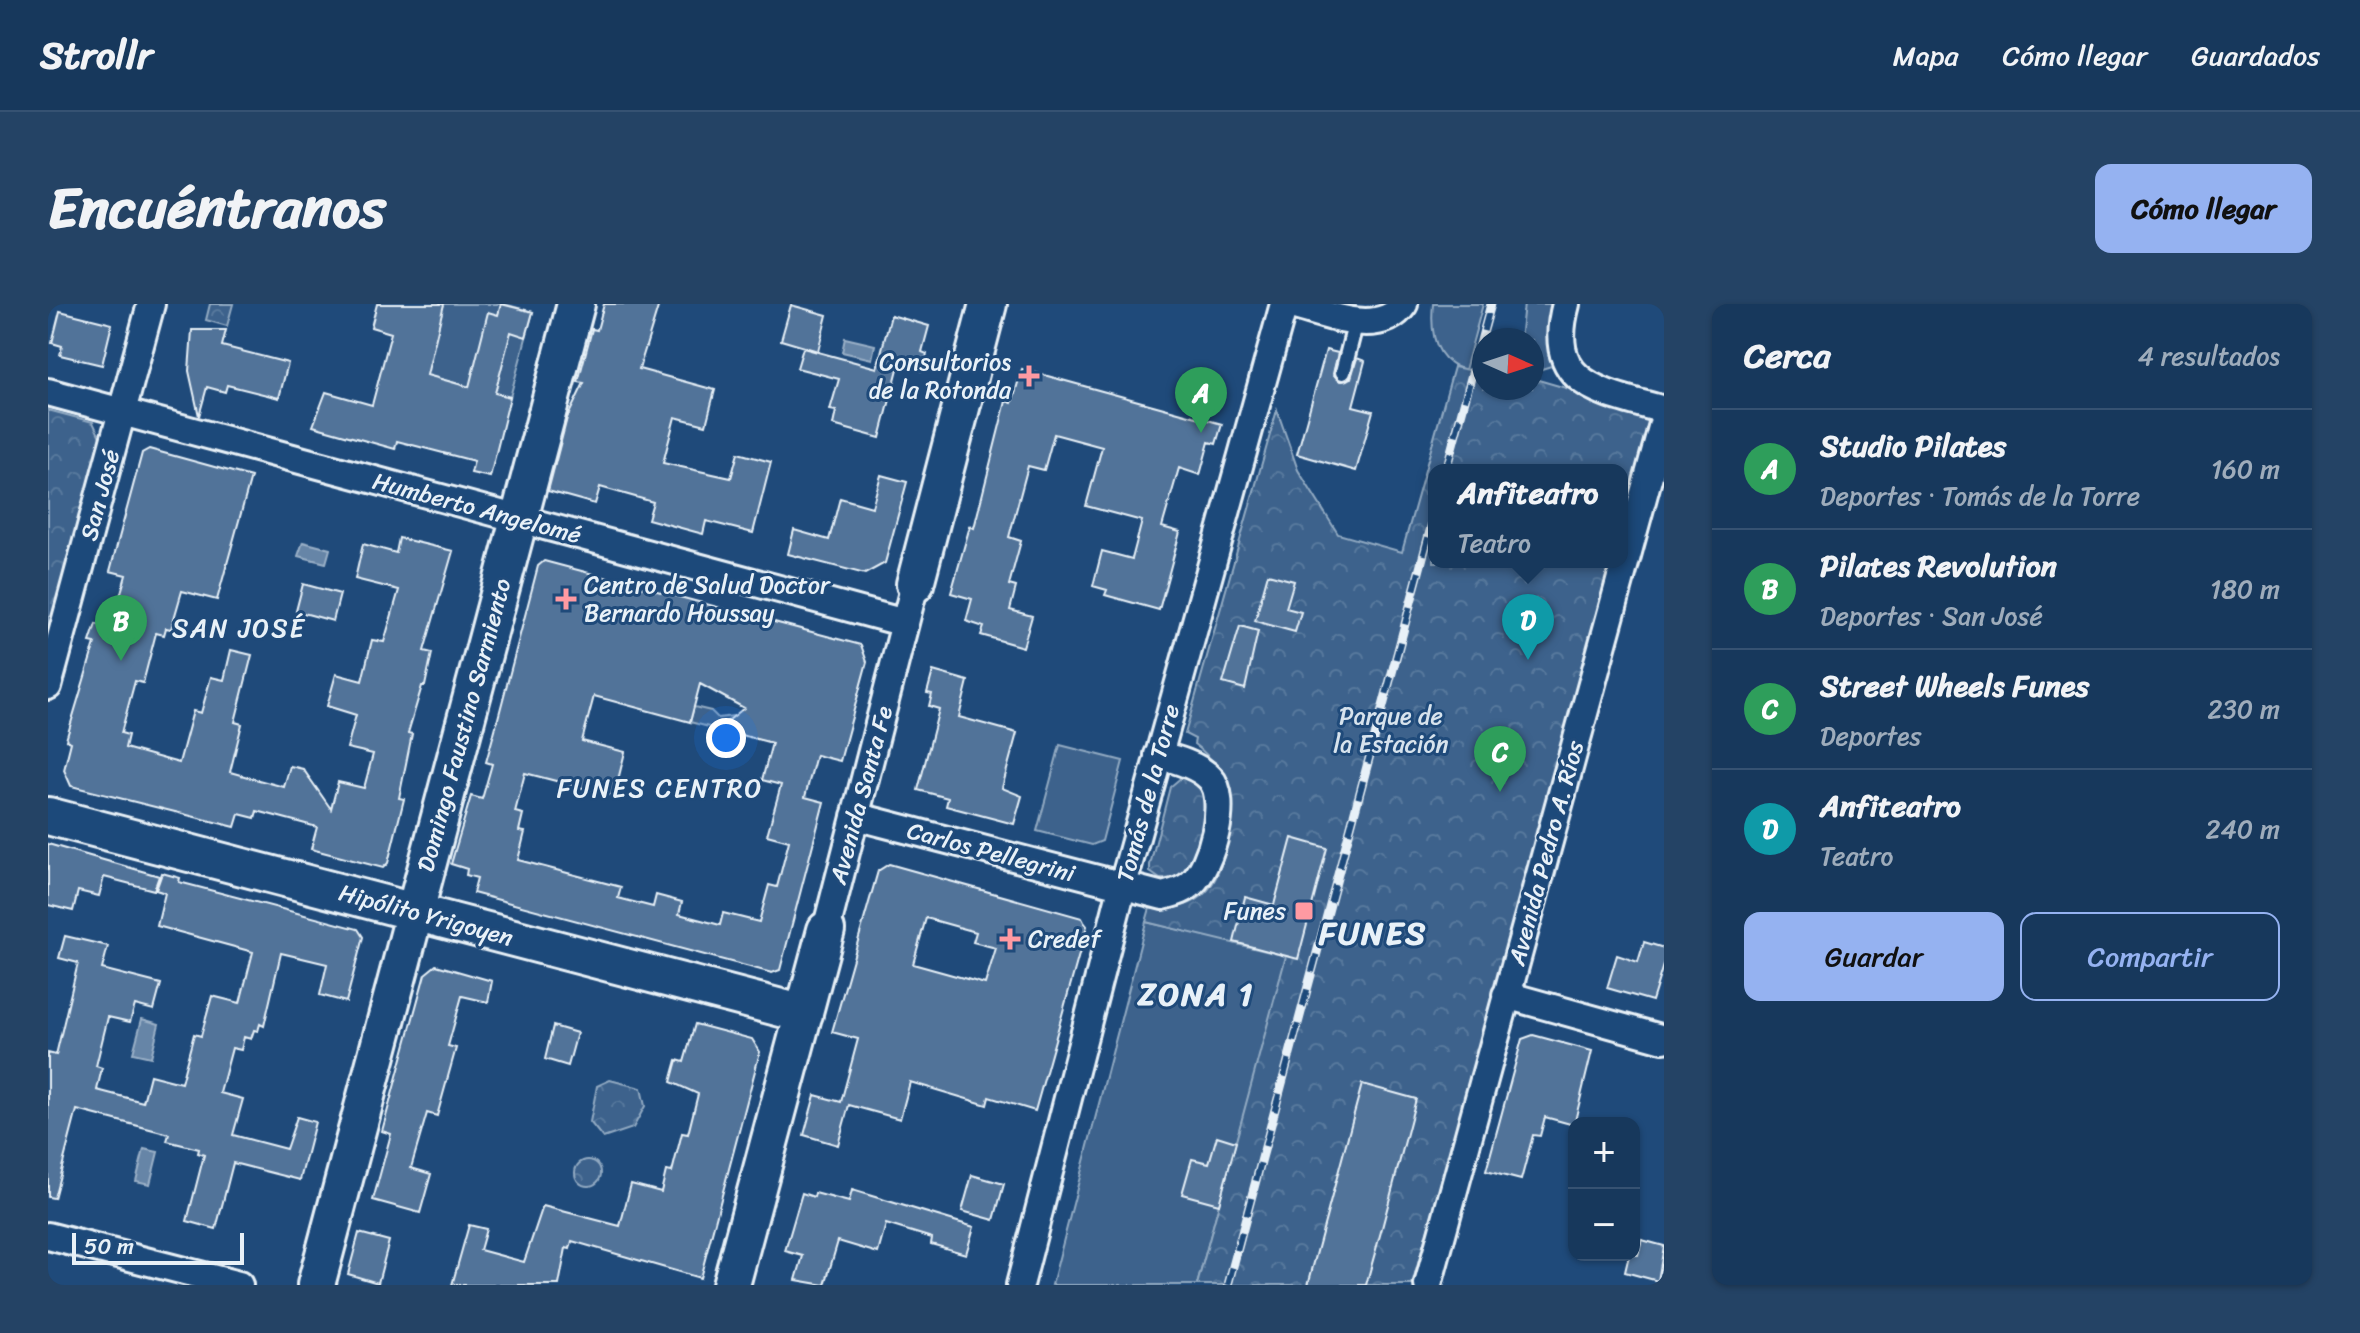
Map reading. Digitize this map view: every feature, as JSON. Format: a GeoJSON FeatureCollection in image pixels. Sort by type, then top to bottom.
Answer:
{"type":"FeatureCollection","features":[{"type":"Feature","properties":{"kind":"main road","name":"Domingo Faustino Sarmiento"},"geometry":{"type":"LineString","coordinates":[[316,1285],[576,304]]}},
{"type":"Feature","properties":{"kind":"main road","name":"Avenida Santa Fe"},"geometry":{"type":"LineString","coordinates":[[915,584],[988,304]]}},
{"type":"Feature","properties":{"kind":"main road","name":"Hipólito Yrigoyen"},"geometry":{"type":"LineString","coordinates":[[48,816],[804,1014]]}},
{"type":"Feature","properties":{"kind":"main road","name":"Avenida Santa Fe"},"geometry":{"type":"LineString","coordinates":[[731,1285],[826,930]]}},
{"type":"Feature","properties":{"kind":"street","name":"San José"},"geometry":{"type":"LineString","coordinates":[[48,686],[151,304]]}},
{"type":"Feature","properties":{"kind":"street"},"geometry":{"type":"LineString","coordinates":[[1285,304],[1356,321],[1379,323],[1400,310]]}},
{"type":"Feature","properties":{"kind":"street","name":"Tomás de la Torre"},"geometry":{"type":"LineString","coordinates":[[1020,1285],[1122,888],[1285,304]]}},
{"type":"Feature","properties":{"kind":"street"},"geometry":{"type":"LineString","coordinates":[[1566,304],[1560,346],[1567,366],[1593,390],[1664,410]]}},
{"type":"Feature","properties":{"kind":"street","name":"Humberto Angelomé"},"geometry":{"type":"LineString","coordinates":[[48,392],[905,623]]}},
{"type":"Feature","properties":{"kind":"street","name":"Avenida Pedro A. Ríos"},"geometry":{"type":"LineString","coordinates":[[1628,551],[1664,420]]}},
{"type":"Feature","properties":{"kind":"street","name":"Avenida Pedro A. Ríos"},"geometry":{"type":"LineString","coordinates":[[1428,1285],[1623,568]]}},
{"type":"Feature","properties":{"kind":"street","name":"Avenida Santa Fe"},"geometry":{"type":"LineString","coordinates":[[826,930],[915,584]]}},
{"type":"Feature","properties":{"kind":"street","name":"Carlos Pellegrini"},"geometry":{"type":"LineString","coordinates":[[855,816],[1122,888],[1163,896],[1180,891],[1193,882],[1206,863],[1216,829],[1218,792],[1210,778],[1196,768],[1158,755]]}},
{"type":"Feature","properties":{"kind":"street"},"geometry":{"type":"LineString","coordinates":[[1506,995],[1664,1039]]}},
{"type":"Feature","properties":{"kind":"street"},"geometry":{"type":"LineString","coordinates":[[48,1236],[239,1285]]}},
{"type":"Feature","properties":{"kind":"lane"},"geometry":{"type":"LineString","coordinates":[[1343,372],[1356,321]]}},
{"type":"Feature","properties":{"kind":"green space"},"geometry":{"type":"Polygon","coordinates":[[[210,304],[233,304],[227,326],[206,320],[210,304]]]}},
{"type":"Feature","properties":{"kind":"green space"},"geometry":{"type":"Polygon","coordinates":[[[444,304],[504,304],[533,312],[510,397],[424,375],[444,304]]]}},
{"type":"Feature","properties":{"kind":"green space"},"geometry":{"type":"Polygon","coordinates":[[[1433,304],[1483,304],[1476,328],[1472,328],[1472,344],[1465,370],[1446,360],[1440,353],[1432,325],[1433,304]]]}},
{"type":"Feature","properties":{"kind":"green space"},"geometry":{"type":"Polygon","coordinates":[[[1524,304],[1555,304],[1558,364],[1544,368],[1544,328],[1521,328],[1524,304]]]}},
{"type":"Feature","properties":{"kind":"green space","name":"Parque de la Estación"},"geometry":{"type":"Polygon","coordinates":[[[1454,367],[1472,371],[1472,400],[1544,400],[1544,382],[1659,415],[1628,525],[1628,464],[1428,464],[1428,568],[1615,568],[1412,1285],[1197,1285],[1286,956],[1146,922],[1150,908],[1180,906],[1202,896],[1217,876],[1226,848],[1230,803],[1224,778],[1207,755],[1194,744],[1195,739],[1185,734],[1277,410],[1298,470],[1338,534],[1402,552],[1454,367]]]}},
{"type":"Feature","properties":{"kind":"green space"},"geometry":{"type":"Polygon","coordinates":[[[48,410],[93,422],[101,439],[48,641],[48,410]]]}},
{"type":"Feature","properties":{"kind":"green space"},"geometry":{"type":"Polygon","coordinates":[[[694,707],[711,711],[718,718],[733,716],[724,731],[690,722],[694,707]]]}},
{"type":"Feature","properties":{"kind":"green space"},"geometry":{"type":"Polygon","coordinates":[[[1060,745],[1123,761],[1102,841],[1092,845],[1037,831],[1060,745]]]}},
{"type":"Feature","properties":{"kind":"green space"},"geometry":{"type":"Polygon","coordinates":[[[1183,776],[1206,782],[1205,841],[1182,878],[1160,879],[1150,872],[1150,865],[1170,787],[1183,776]]]}},
{"type":"Feature","properties":{"kind":"green space"},"geometry":{"type":"Polygon","coordinates":[[[1146,922],[1189,932],[1193,929],[1287,956],[1197,1285],[1052,1285],[1146,922]]]}},
{"type":"Feature","properties":{"kind":"green space"},"geometry":{"type":"Polygon","coordinates":[[[610,1080],[641,1088],[645,1106],[633,1128],[603,1138],[590,1122],[597,1086],[610,1080]]]}},
{"type":"Feature","properties":{"kind":"green space"},"geometry":{"type":"Polygon","coordinates":[[[588,1160],[597,1164],[601,1173],[597,1182],[588,1186],[579,1182],[575,1173],[579,1164],[588,1160]]]}},
{"type":"Feature","properties":{"kind":"shaded area"},"geometry":{"type":"Polygon","coordinates":[[[845,338],[875,345],[872,359],[842,352],[845,338]]]}},
{"type":"Feature","properties":{"kind":"shaded area"},"geometry":{"type":"Polygon","coordinates":[[[303,542],[330,549],[326,563],[298,556],[303,542]]]}},
{"type":"Feature","properties":{"kind":"shaded area"},"geometry":{"type":"Polygon","coordinates":[[[142,1019],[159,1024],[151,1057],[133,1053],[142,1019]]]}},
{"type":"Feature","properties":{"kind":"shaded area"},"geometry":{"type":"Polygon","coordinates":[[[144,1149],[158,1152],[150,1184],[136,1181],[144,1149]]]}},
{"type":"Feature","properties":{"kind":"building"},"geometry":{"type":"Polygon","coordinates":[[[377,304],[444,304],[427,375],[469,387],[488,312],[498,315],[501,304],[533,312],[526,337],[511,332],[495,393],[510,397],[490,477],[471,473],[474,461],[397,441],[395,449],[313,426],[326,392],[372,405],[391,333],[371,327],[377,304]]]}},
{"type":"Feature","properties":{"kind":"building"},"geometry":{"type":"Polygon","coordinates":[[[604,304],[659,304],[639,369],[715,390],[706,425],[675,417],[663,463],[731,478],[738,453],[771,462],[753,533],[706,521],[703,534],[648,519],[653,502],[600,487],[595,504],[548,491],[567,418],[584,383],[578,382],[592,329],[597,330],[604,304]]]}},
{"type":"Feature","properties":{"kind":"building"},"geometry":{"type":"Polygon","coordinates":[[[791,305],[827,315],[818,351],[781,340],[791,305]]]}},
{"type":"Feature","properties":{"kind":"building"},"geometry":{"type":"Polygon","coordinates":[[[60,311],[112,324],[102,365],[60,355],[62,346],[52,343],[60,311]]]}},
{"type":"Feature","properties":{"kind":"building"},"geometry":{"type":"Polygon","coordinates":[[[891,315],[929,326],[922,352],[927,354],[923,371],[899,365],[880,438],[833,425],[836,411],[830,410],[839,379],[797,368],[803,348],[877,368],[891,315]]]}},
{"type":"Feature","properties":{"kind":"building"},"geometry":{"type":"Polygon","coordinates":[[[192,330],[226,330],[222,346],[288,363],[279,398],[227,385],[225,392],[207,387],[199,416],[189,371],[192,330]]]}},
{"type":"Feature","properties":{"kind":"building"},"geometry":{"type":"Polygon","coordinates":[[[1326,350],[1338,353],[1333,374],[1340,381],[1351,378],[1357,358],[1365,361],[1353,406],[1373,411],[1356,471],[1297,454],[1326,350]]]}},
{"type":"Feature","properties":{"kind":"building"},"geometry":{"type":"Polygon","coordinates":[[[1022,369],[1222,424],[1216,444],[1209,442],[1200,475],[1179,468],[1162,527],[1180,532],[1159,610],[1105,595],[1107,590],[1093,586],[1102,551],[1132,559],[1142,521],[1086,506],[1102,447],[1054,434],[1044,470],[1028,466],[1009,537],[1021,541],[1009,585],[1016,587],[1010,610],[1032,616],[1023,647],[981,635],[984,627],[966,621],[972,599],[951,593],[970,526],[974,528],[1006,401],[1012,403],[1022,369]]]}},
{"type":"Feature","properties":{"kind":"building"},"geometry":{"type":"Polygon","coordinates":[[[149,449],[251,477],[217,600],[182,591],[171,629],[166,628],[164,635],[156,633],[143,683],[135,681],[121,733],[128,735],[125,748],[179,763],[193,711],[201,713],[211,677],[224,680],[231,650],[252,655],[235,722],[242,724],[230,772],[284,787],[290,766],[303,769],[331,809],[338,782],[364,788],[373,754],[347,748],[356,715],[327,706],[336,674],[362,681],[372,640],[384,642],[399,590],[355,579],[363,544],[396,553],[399,538],[453,551],[424,651],[432,653],[425,686],[422,686],[408,733],[412,734],[399,798],[404,799],[388,863],[383,868],[311,849],[317,827],[257,811],[255,818],[239,814],[235,827],[71,786],[64,770],[71,742],[66,740],[95,643],[90,642],[96,624],[111,628],[126,575],[110,571],[142,453],[149,449]]]}},
{"type":"Feature","properties":{"kind":"building"},"geometry":{"type":"Polygon","coordinates":[[[881,475],[907,482],[885,563],[865,574],[788,554],[794,530],[829,540],[840,498],[872,507],[881,475]]]}},
{"type":"Feature","properties":{"kind":"building"},"geometry":{"type":"Polygon","coordinates":[[[544,561],[861,645],[867,662],[840,761],[816,755],[805,797],[824,802],[780,970],[772,973],[473,893],[477,878],[466,875],[467,869],[451,864],[471,796],[482,799],[492,764],[486,762],[538,566],[544,561]],[[700,684],[690,722],[594,696],[582,741],[625,752],[614,796],[525,773],[515,812],[523,814],[519,831],[525,832],[518,860],[621,887],[618,898],[653,907],[656,895],[682,902],[679,914],[720,925],[723,913],[759,922],[769,885],[777,887],[789,841],[767,835],[781,785],[762,780],[772,743],[718,729],[744,708],[700,684]]]}},
{"type":"Feature","properties":{"kind":"building"},"geometry":{"type":"Polygon","coordinates":[[[1268,574],[1294,581],[1286,608],[1301,612],[1295,632],[1255,621],[1268,574]]]}},
{"type":"Feature","properties":{"kind":"building"},"geometry":{"type":"Polygon","coordinates":[[[303,584],[340,594],[333,621],[296,611],[303,584]]]}},
{"type":"Feature","properties":{"kind":"building"},"geometry":{"type":"Polygon","coordinates":[[[1240,626],[1258,631],[1245,689],[1223,683],[1240,626]]]}},
{"type":"Feature","properties":{"kind":"building"},"geometry":{"type":"Polygon","coordinates":[[[933,671],[968,681],[959,717],[1017,733],[1002,788],[1022,796],[1014,824],[946,806],[948,798],[918,790],[939,709],[929,706],[932,694],[927,693],[933,671]]]}},
{"type":"Feature","properties":{"kind":"building"},"geometry":{"type":"Polygon","coordinates":[[[1292,838],[1327,848],[1298,959],[1234,942],[1245,897],[1274,905],[1292,838]]]}},
{"type":"Feature","properties":{"kind":"building"},"geometry":{"type":"Polygon","coordinates":[[[48,844],[159,876],[154,890],[104,877],[99,896],[78,891],[73,911],[48,905],[48,844]]]}},
{"type":"Feature","properties":{"kind":"building"},"geometry":{"type":"Polygon","coordinates":[[[889,864],[1082,918],[1087,926],[1035,1111],[989,1097],[987,1105],[910,1082],[900,1119],[849,1105],[838,1145],[804,1135],[815,1095],[841,1102],[858,1039],[832,1032],[878,871],[889,864]],[[926,918],[913,964],[985,984],[996,948],[973,942],[976,932],[926,918]]]}},
{"type":"Feature","properties":{"kind":"building"},"geometry":{"type":"Polygon","coordinates":[[[162,873],[180,878],[179,882],[358,929],[363,937],[346,1002],[320,995],[327,964],[281,953],[264,1026],[260,1024],[258,1031],[254,1030],[251,1039],[244,1037],[241,1050],[232,1048],[220,1093],[243,1099],[233,1135],[286,1149],[297,1117],[315,1122],[300,1180],[233,1163],[216,1229],[187,1221],[204,1155],[198,1153],[199,1149],[167,1141],[169,1134],[77,1110],[54,1198],[48,1197],[48,1053],[56,1055],[78,963],[59,958],[65,936],[108,946],[102,969],[161,984],[154,1010],[135,1005],[130,1022],[108,1017],[96,1066],[102,1068],[97,1090],[143,1102],[150,1075],[181,1083],[194,1034],[201,1036],[212,996],[240,1003],[253,952],[157,926],[165,893],[156,890],[162,873]]]}},
{"type":"Feature","properties":{"kind":"building"},"geometry":{"type":"Polygon","coordinates":[[[1644,942],[1664,948],[1664,962],[1652,1001],[1607,988],[1617,955],[1638,962],[1644,942]]]}},
{"type":"Feature","properties":{"kind":"building"},"geometry":{"type":"Polygon","coordinates":[[[436,965],[492,981],[488,1002],[462,996],[448,1046],[456,1048],[437,1116],[427,1113],[411,1168],[431,1174],[420,1213],[373,1200],[391,1134],[382,1131],[425,974],[436,965]]]}},
{"type":"Feature","properties":{"kind":"building"},"geometry":{"type":"Polygon","coordinates":[[[695,1024],[752,1039],[760,1052],[700,1278],[572,1241],[570,1249],[566,1248],[559,1285],[452,1285],[469,1225],[486,1229],[480,1250],[524,1262],[543,1206],[620,1226],[631,1184],[661,1192],[666,1171],[672,1172],[682,1133],[688,1134],[698,1094],[671,1082],[677,1060],[684,1062],[695,1024]]]}},
{"type":"Feature","properties":{"kind":"building"},"geometry":{"type":"Polygon","coordinates":[[[553,1026],[577,1033],[568,1066],[545,1059],[553,1026]]]}},
{"type":"Feature","properties":{"kind":"building"},"geometry":{"type":"Polygon","coordinates":[[[1533,1035],[1592,1051],[1576,1117],[1568,1117],[1568,1123],[1545,1117],[1540,1136],[1533,1135],[1521,1180],[1486,1171],[1522,1039],[1533,1035]]]}},
{"type":"Feature","properties":{"kind":"building"},"geometry":{"type":"Polygon","coordinates":[[[1362,1084],[1416,1099],[1382,1228],[1366,1285],[1308,1285],[1362,1084]]]}},
{"type":"Feature","properties":{"kind":"building"},"geometry":{"type":"Polygon","coordinates":[[[1217,1136],[1236,1142],[1219,1204],[1182,1194],[1192,1159],[1209,1163],[1217,1136]]]}},
{"type":"Feature","properties":{"kind":"building"},"geometry":{"type":"Polygon","coordinates":[[[972,1175],[1004,1184],[994,1220],[962,1211],[972,1175]]]}},
{"type":"Feature","properties":{"kind":"building"},"geometry":{"type":"Polygon","coordinates":[[[852,1190],[974,1227],[966,1254],[931,1244],[932,1238],[886,1224],[878,1253],[838,1241],[825,1285],[796,1280],[803,1256],[785,1251],[802,1193],[814,1197],[815,1193],[849,1202],[852,1190]]]}},
{"type":"Feature","properties":{"kind":"building"},"geometry":{"type":"Polygon","coordinates":[[[359,1233],[389,1241],[378,1283],[348,1274],[359,1233]]]}},
{"type":"Feature","properties":{"kind":"building"},"geometry":{"type":"Polygon","coordinates":[[[1642,1240],[1664,1246],[1658,1281],[1625,1272],[1628,1261],[1640,1261],[1642,1240]]]}},
{"type":"Feature","properties":{"kind":"railway"},"geometry":{"type":"LineString","coordinates":[[1448,464],[1491,304]]}},
{"type":"Feature","properties":{"kind":"railway"},"geometry":{"type":"LineString","coordinates":[[1228,1285],[1428,538]]}},
{"type":"Feature","properties":{"kind":"place","name":"Consultorios de la Rotonda"},"geometry":{"type":"Point","coordinates":[1029,376]}},
{"type":"Feature","properties":{"kind":"place","name":"Studio Pilates"},"geometry":{"type":"Point","coordinates":[1201,433]}},
{"type":"Feature","properties":{"kind":"place","name":"Centro de Salud Doctor Bernardo Houssay"},"geometry":{"type":"Point","coordinates":[566,599]}},
{"type":"Feature","properties":{"kind":"place","name":"Anfiteatro"},"geometry":{"type":"Point","coordinates":[1528,660]}},
{"type":"Feature","properties":{"kind":"place","name":"Pilates Revolution"},"geometry":{"type":"Point","coordinates":[121,661]}},
{"type":"Feature","properties":{"kind":"place","name":"Street Wheels Funes"},"geometry":{"type":"Point","coordinates":[1500,792]}},
{"type":"Feature","properties":{"kind":"place","name":"Funes"},"geometry":{"type":"Point","coordinates":[1304,911]}},
{"type":"Feature","properties":{"kind":"place","name":"Credef"},"geometry":{"type":"Point","coordinates":[1010,939]}},
{"type":"Feature","properties":{"kind":"district","name":"SAN JOSÉ"},"geometry":{"type":"Point","coordinates":[239,628]}},
{"type":"Feature","properties":{"kind":"district","name":"FUNES CENTRO"},"geometry":{"type":"Point","coordinates":[660,788]}},
{"type":"Feature","properties":{"kind":"district","name":"FUNES"},"geometry":{"type":"Point","coordinates":[1373,933]}},
{"type":"Feature","properties":{"kind":"district","name":"ZONA 1"},"geometry":{"type":"Point","coordinates":[1196,994]}}]}
